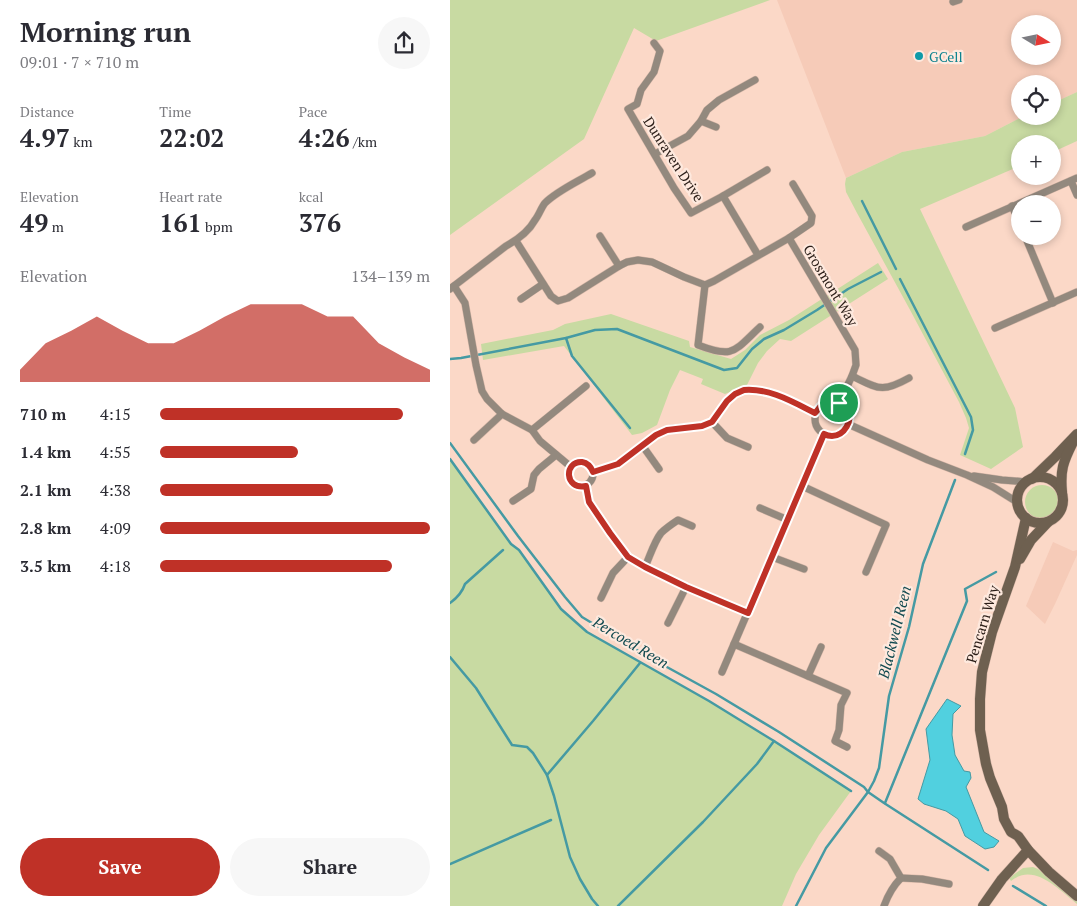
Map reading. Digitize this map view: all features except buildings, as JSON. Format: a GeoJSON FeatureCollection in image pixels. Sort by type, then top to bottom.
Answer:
{"type":"FeatureCollection","features":[{"type":"Feature","properties":{"kind":"street","name":"Dunraven Drive"},"geometry":{"type":"LineString","coordinates":[[654,43],[660,51],[654,72],[640,90],[637,104],[628,109],[674,188],[691,213],[723,196],[758,255]]}},
{"type":"Feature","properties":{"kind":"street"},"geometry":{"type":"LineString","coordinates":[[655,154],[688,136],[702,121],[707,110],[718,100],[755,80]]}},
{"type":"Feature","properties":{"kind":"street"},"geometry":{"type":"LineString","coordinates":[[702,121],[716,127]]}},
{"type":"Feature","properties":{"kind":"street"},"geometry":{"type":"LineString","coordinates":[[723,196],[766,170]]}},
{"type":"Feature","properties":{"kind":"street"},"geometry":{"type":"LineString","coordinates":[[571,467],[540,440],[532,430],[502,414],[482,391],[465,303],[452,287],[506,246],[516,241],[534,222],[544,204],[592,173]]}},
{"type":"Feature","properties":{"kind":"street"},"geometry":{"type":"LineString","coordinates":[[1037,195],[1074,179],[1077,195]]}},
{"type":"Feature","properties":{"kind":"street"},"geometry":{"type":"LineString","coordinates":[[789,238],[811,223],[812,216],[793,184]]}},
{"type":"Feature","properties":{"kind":"street"},"geometry":{"type":"LineString","coordinates":[[966,227],[1011,206]]}},
{"type":"Feature","properties":{"kind":"street"},"geometry":{"type":"LineString","coordinates":[[600,236],[619,266]]}},
{"type":"Feature","properties":{"kind":"street","name":"Grosmont Way"},"geometry":{"type":"LineString","coordinates":[[705,285],[789,238],[855,350],[856,365],[839,403]]}},
{"type":"Feature","properties":{"kind":"street"},"geometry":{"type":"LineString","coordinates":[[516,241],[551,296],[558,301],[568,298],[619,266],[638,260],[652,262],[705,285],[698,345],[720,352],[736,350],[760,327]]}},
{"type":"Feature","properties":{"kind":"street"},"geometry":{"type":"LineString","coordinates":[[1029,245],[1053,303]]}},
{"type":"Feature","properties":{"kind":"street"},"geometry":{"type":"LineString","coordinates":[[521,298],[543,284]]}},
{"type":"Feature","properties":{"kind":"street"},"geometry":{"type":"LineString","coordinates":[[995,328],[1077,292]]}},
{"type":"Feature","properties":{"kind":"street"},"geometry":{"type":"LineString","coordinates":[[852,376],[881,389],[892,387],[909,378]]}},
{"type":"Feature","properties":{"kind":"street"},"geometry":{"type":"LineString","coordinates":[[532,430],[586,386]]}},
{"type":"Feature","properties":{"kind":"street"},"geometry":{"type":"LineString","coordinates":[[593,472],[618,464],[656,435],[667,430],[702,426],[712,422],[727,401],[735,394],[747,390],[775,394],[815,413]]}},
{"type":"Feature","properties":{"kind":"street"},"geometry":{"type":"LineString","coordinates":[[827,402],[839,403],[847,410],[849,416],[848,424],[844,431],[835,436],[824,434],[818,430],[815,424],[815,413],[821,405],[827,402]]}},
{"type":"Feature","properties":{"kind":"street"},"geometry":{"type":"LineString","coordinates":[[474,440],[502,414]]}},
{"type":"Feature","properties":{"kind":"street"},"geometry":{"type":"LineString","coordinates":[[712,422],[727,438],[748,448]]}},
{"type":"Feature","properties":{"kind":"street"},"geometry":{"type":"LineString","coordinates":[[848,424],[928,460],[967,475],[993,487],[1018,502]]}},
{"type":"Feature","properties":{"kind":"street"},"geometry":{"type":"LineString","coordinates":[[722,672],[824,434]]}},
{"type":"Feature","properties":{"kind":"street"},"geometry":{"type":"LineString","coordinates":[[1077,434],[1064,462],[1061,476],[1063,498],[1058,515],[1048,522],[1036,523],[1026,518],[1022,514],[1018,502],[1018,494],[1021,487],[1055,457],[1077,434]]}},
{"type":"Feature","properties":{"kind":"street"},"geometry":{"type":"LineString","coordinates":[[642,445],[659,470]]}},
{"type":"Feature","properties":{"kind":"street"},"geometry":{"type":"LineString","coordinates":[[513,501],[531,489],[534,475],[556,455]]}},
{"type":"Feature","properties":{"kind":"street"},"geometry":{"type":"LineString","coordinates":[[584,462],[591,467],[593,472],[590,483],[586,486],[572,484],[568,474],[571,467],[576,463],[584,462]]}},
{"type":"Feature","properties":{"kind":"street"},"geometry":{"type":"LineString","coordinates":[[967,475],[1002,480],[1047,478],[1053,481],[1062,492]]}},
{"type":"Feature","properties":{"kind":"street"},"geometry":{"type":"LineString","coordinates":[[586,486],[589,502],[628,557],[686,587],[748,613]]}},
{"type":"Feature","properties":{"kind":"street"},"geometry":{"type":"LineString","coordinates":[[802,486],[886,525],[866,572]]}},
{"type":"Feature","properties":{"kind":"street"},"geometry":{"type":"LineString","coordinates":[[760,508],[788,520]]}},
{"type":"Feature","properties":{"kind":"street","name":"Pencarn Way"},"geometry":{"type":"LineString","coordinates":[[1026,518],[1016,566],[992,632],[985,658],[980,687],[983,747],[990,778],[1002,808],[1016,827],[1018,836],[1028,850],[1049,872],[1077,896]]}},
{"type":"Feature","properties":{"kind":"street"},"geometry":{"type":"LineString","coordinates":[[645,567],[655,544],[668,527],[678,520],[692,526]]}},
{"type":"Feature","properties":{"kind":"street","name":"Pencarn Way"},"geometry":{"type":"LineString","coordinates":[[1016,566],[1031,540],[1048,522]]}},
{"type":"Feature","properties":{"kind":"street"},"geometry":{"type":"LineString","coordinates":[[601,598],[613,573],[628,557]]}},
{"type":"Feature","properties":{"kind":"street"},"geometry":{"type":"LineString","coordinates":[[772,557],[804,569]]}},
{"type":"Feature","properties":{"kind":"street"},"geometry":{"type":"LineString","coordinates":[[668,623],[686,587]]}},
{"type":"Feature","properties":{"kind":"street"},"geometry":{"type":"LineString","coordinates":[[734,644],[847,693],[842,705],[839,730],[834,741],[847,747]]}},
{"type":"Feature","properties":{"kind":"street"},"geometry":{"type":"LineString","coordinates":[[808,676],[821,647]]}},
{"type":"Feature","properties":{"kind":"street"},"geometry":{"type":"LineString","coordinates":[[983,906],[1002,879],[1028,850]]}},
{"type":"Feature","properties":{"kind":"street"},"geometry":{"type":"LineString","coordinates":[[879,851],[890,859],[901,878]]}},
{"type":"Feature","properties":{"kind":"street"},"geometry":{"type":"LineString","coordinates":[[884,906],[886,898],[901,878],[922,879],[948,884]]}},
{"type":"Feature","properties":{"kind":"shaded area"},"geometry":{"type":"Polygon","coordinates":[[[777,0],[1077,0],[1077,92],[1061,99],[1061,75],[1011,75],[1011,123],[985,136],[902,152],[846,178],[777,0]]]}},
{"type":"Feature","properties":{"kind":"shaded area"},"geometry":{"type":"Polygon","coordinates":[[[1053,542],[1073,551],[1077,550],[1077,555],[1045,624],[1026,606],[1053,542]]]}},
{"type":"Feature","properties":{"kind":"green space"},"geometry":{"type":"Polygon","coordinates":[[[450,0],[770,0],[656,41],[634,28],[584,139],[450,235],[450,0]]]}},
{"type":"Feature","properties":{"kind":"green space"},"geometry":{"type":"Polygon","coordinates":[[[1077,92],[1077,141],[1061,148],[1061,135],[1011,135],[1011,170],[920,209],[1015,408],[1023,447],[991,469],[960,455],[969,428],[966,418],[846,192],[846,178],[902,152],[985,136],[1011,123],[1011,125],[1061,125],[1061,99],[1077,92]]]}},
{"type":"Feature","properties":{"kind":"green space"},"geometry":{"type":"Polygon","coordinates":[[[878,263],[888,279],[791,341],[780,339],[758,363],[747,385],[725,394],[701,384],[703,379],[680,370],[670,390],[657,425],[642,433],[632,435],[564,346],[483,360],[481,344],[553,330],[565,324],[611,314],[689,341],[690,347],[731,359],[745,350],[760,335],[789,320],[878,263]]]}},
{"type":"Feature","properties":{"kind":"green space"},"geometry":{"type":"Polygon","coordinates":[[[450,459],[511,544],[519,550],[561,609],[587,632],[709,701],[851,791],[819,835],[796,874],[782,906],[450,906],[450,459]]]}},
{"type":"Feature","properties":{"kind":"green space"},"geometry":{"type":"Polygon","coordinates":[[[1042,485],[1049,486],[1054,490],[1058,495],[1058,509],[1054,514],[1049,518],[1042,519],[1035,518],[1030,514],[1026,509],[1025,502],[1026,495],[1030,490],[1035,486],[1042,485]]]}},
{"type":"Feature","properties":{"kind":"green space"},"geometry":{"type":"Polygon","coordinates":[[[1033,867],[1077,901],[1077,904],[1046,880],[1037,876],[1020,876],[1011,881],[1009,878],[1023,868],[1033,867]]]}},
{"type":"Feature","properties":{"kind":"water"},"geometry":{"type":"Polygon","coordinates":[[[947,699],[961,706],[953,714],[952,735],[955,755],[964,771],[970,772],[971,778],[966,787],[984,832],[999,841],[994,847],[985,849],[965,836],[958,819],[946,811],[924,804],[918,799],[930,760],[926,729],[947,699]]]}},
{"type":"Feature","properties":{"kind":"waterway","name":"Blackwell Reen"},"geometry":{"type":"LineString","coordinates":[[862,201],[896,269]]}},
{"type":"Feature","properties":{"kind":"waterway"},"geometry":{"type":"LineString","coordinates":[[450,359],[566,338],[595,330],[617,329],[724,370],[737,368],[752,349],[764,339],[784,330],[848,289],[881,272]]}},
{"type":"Feature","properties":{"kind":"waterway","name":"Blackwell Reen"},"geometry":{"type":"LineString","coordinates":[[900,279],[971,417],[973,430],[965,454]]}},
{"type":"Feature","properties":{"kind":"waterway"},"geometry":{"type":"LineString","coordinates":[[566,338],[572,356],[630,428]]}},
{"type":"Feature","properties":{"kind":"waterway"},"geometry":{"type":"LineString","coordinates":[[450,443],[518,536],[582,617],[779,732],[988,870]]}},
{"type":"Feature","properties":{"kind":"waterway","name":"Percoed Reen"},"geometry":{"type":"LineString","coordinates":[[450,459],[511,544],[519,550],[561,609],[587,632],[709,701],[851,791]]}},
{"type":"Feature","properties":{"kind":"waterway","name":"Blackwell Reen"},"geometry":{"type":"LineString","coordinates":[[796,906],[826,848],[868,792],[879,768],[889,696],[909,627],[923,564],[955,480]]}},
{"type":"Feature","properties":{"kind":"waterway"},"geometry":{"type":"LineString","coordinates":[[450,603],[459,595],[465,584],[503,550]]}},
{"type":"Feature","properties":{"kind":"waterway"},"geometry":{"type":"LineString","coordinates":[[885,803],[967,601],[965,589],[996,572]]}},
{"type":"Feature","properties":{"kind":"waterway"},"geometry":{"type":"LineString","coordinates":[[450,657],[476,688],[512,745],[527,747],[547,775],[570,857],[580,879],[598,906]]}},
{"type":"Feature","properties":{"kind":"waterway"},"geometry":{"type":"LineString","coordinates":[[547,775],[640,663]]}},
{"type":"Feature","properties":{"kind":"waterway"},"geometry":{"type":"LineString","coordinates":[[618,906],[703,822],[757,764],[774,741]]}},
{"type":"Feature","properties":{"kind":"waterway"},"geometry":{"type":"LineString","coordinates":[[450,864],[551,820]]}},
{"type":"Feature","properties":{"kind":"waterway"},"geometry":{"type":"LineString","coordinates":[[1013,886],[1046,906]]}},
{"type":"Feature","properties":{"kind":"place","name":"GCell"},"geometry":{"type":"Point","coordinates":[919,56]}},
{"type":"Feature","properties":{"kind":"route"},"geometry":{"type":"LineString","coordinates":[[744,390],[775,394],[815,413],[821,405],[827,402],[839,403],[847,410],[849,416],[848,424],[844,431],[835,436],[824,434],[748,613],[686,587],[628,557],[589,502],[586,486],[572,484],[568,474],[571,467],[580,462],[584,462],[591,467],[593,472],[618,464],[656,435],[667,430],[702,426],[712,422],[727,401],[735,394],[744,390]]}}]}
